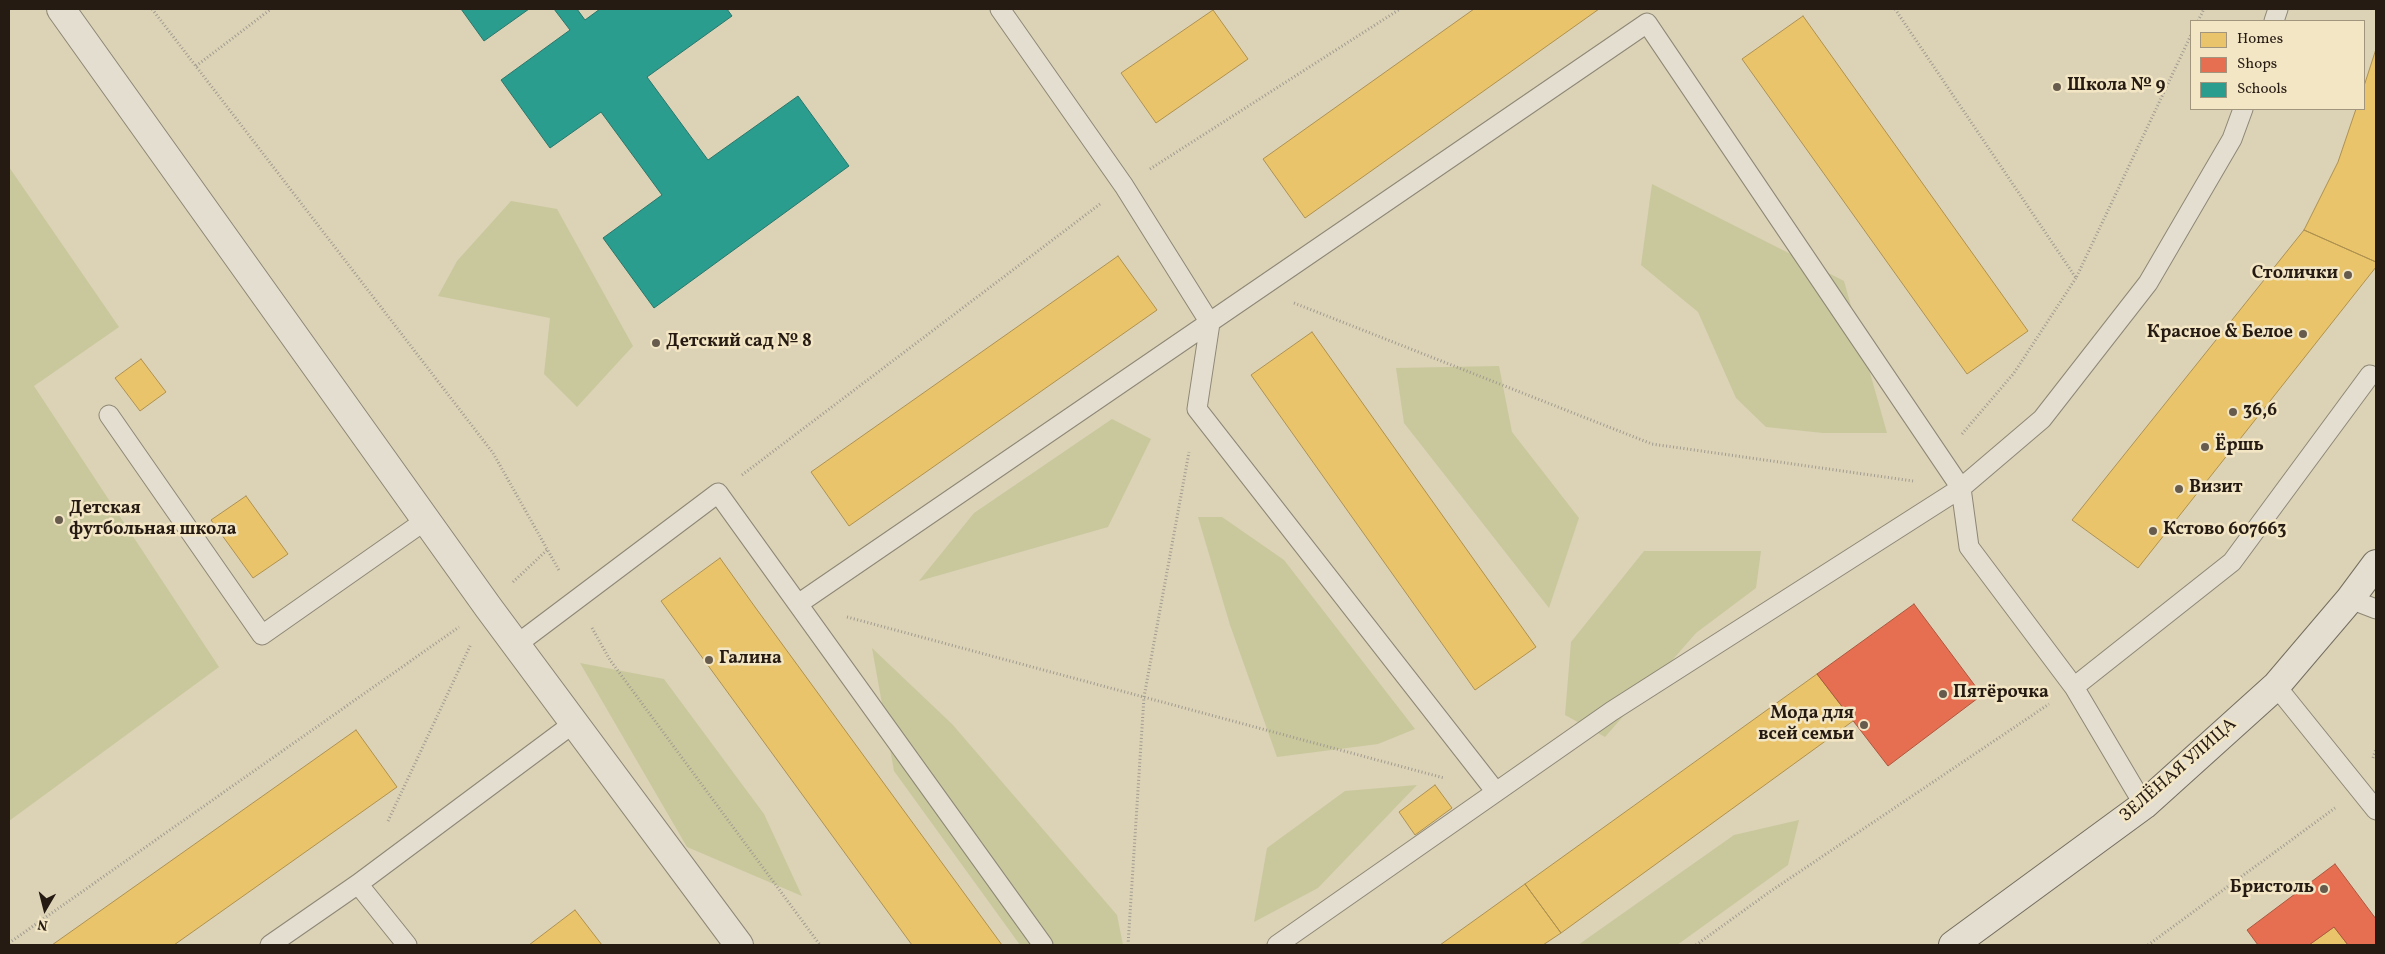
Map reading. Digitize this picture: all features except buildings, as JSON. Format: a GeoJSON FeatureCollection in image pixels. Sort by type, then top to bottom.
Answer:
{"type":"FeatureCollection","features":[{"type":"Feature","properties":{"kind":"street"},"geometry":{"type":"LineString","coordinates":[[61,9],[488,607],[739,945]]}},
{"type":"Feature","properties":{"kind":"street","name":"ЗЕЛЁНАЯ УЛИЦА"},"geometry":{"type":"LineString","coordinates":[[1953,945],[2144,805],[2276,686],[2350,599],[2376,564]]}},
{"type":"Feature","properties":{"kind":"lane"},"geometry":{"type":"LineString","coordinates":[[1000,9],[1124,186],[1210,323],[1197,409],[1496,792]]}},
{"type":"Feature","properties":{"kind":"lane"},"geometry":{"type":"LineString","coordinates":[[798,604],[1647,23],[1961,488],[1969,547],[2074,686],[2144,805]]}},
{"type":"Feature","properties":{"kind":"lane"},"geometry":{"type":"LineString","coordinates":[[1277,945],[1612,711],[1961,488],[2042,418],[2148,283],[2232,139],[2243,110]]}},
{"type":"Feature","properties":{"kind":"lane"},"geometry":{"type":"LineString","coordinates":[[2074,686],[2232,562],[2370,375]]}},
{"type":"Feature","properties":{"kind":"lane"},"geometry":{"type":"LineString","coordinates":[[109,415],[262,635],[426,520]]}},
{"type":"Feature","properties":{"kind":"lane"},"geometry":{"type":"LineString","coordinates":[[516,645],[718,493],[1043,945]]}},
{"type":"Feature","properties":{"kind":"lane"},"geometry":{"type":"LineString","coordinates":[[2350,599],[2376,609]]}},
{"type":"Feature","properties":{"kind":"lane"},"geometry":{"type":"LineString","coordinates":[[2276,686],[2376,810]]}},
{"type":"Feature","properties":{"kind":"lane"},"geometry":{"type":"LineString","coordinates":[[270,945],[358,884],[574,723]]}},
{"type":"Feature","properties":{"kind":"lane"},"geometry":{"type":"LineString","coordinates":[[358,884],[407,945]]}},
{"type":"Feature","properties":{"kind":"path"},"geometry":{"type":"LineString","coordinates":[[152,9],[493,453],[610,660],[820,945]]}},
{"type":"Feature","properties":{"kind":"path"},"geometry":{"type":"LineString","coordinates":[[196,66],[271,9]]}},
{"type":"Feature","properties":{"kind":"path"},"geometry":{"type":"LineString","coordinates":[[718,493],[1124,186],[1400,9]]}},
{"type":"Feature","properties":{"kind":"path"},"geometry":{"type":"LineString","coordinates":[[1895,9],[2076,278]]}},
{"type":"Feature","properties":{"kind":"path"},"geometry":{"type":"LineString","coordinates":[[1259,289],[1652,444],[1961,488],[1962,431],[2014,373],[2076,278],[2190,37]]}},
{"type":"Feature","properties":{"kind":"path"},"geometry":{"type":"LineString","coordinates":[[1128,945],[1144,698],[1197,409]]}},
{"type":"Feature","properties":{"kind":"path"},"geometry":{"type":"LineString","coordinates":[[9,943],[488,607],[547,550]]}},
{"type":"Feature","properties":{"kind":"path"},"geometry":{"type":"LineString","coordinates":[[798,604],[1496,792]]}},
{"type":"Feature","properties":{"kind":"path"},"geometry":{"type":"LineString","coordinates":[[388,822],[488,607]]}},
{"type":"Feature","properties":{"kind":"path"},"geometry":{"type":"LineString","coordinates":[[1696,945],[1768,893],[2074,686]]}},
{"type":"Feature","properties":{"kind":"path"},"geometry":{"type":"LineString","coordinates":[[2148,945],[2361,790],[2376,749]]}},
{"type":"Feature","properties":{"kind":"green space","name":"Детская футбольная школа"},"geometry":{"type":"Polygon","coordinates":[[[9,167],[119,327],[34,386],[219,667],[9,821],[9,167]]]}},
{"type":"Feature","properties":{"kind":"green space"},"geometry":{"type":"Polygon","coordinates":[[[1652,184],[1844,281],[1887,433],[1823,433],[1766,427],[1736,398],[1698,312],[1641,265],[1652,184]]]}},
{"type":"Feature","properties":{"kind":"green space"},"geometry":{"type":"Polygon","coordinates":[[[511,201],[557,209],[633,346],[577,407],[544,374],[550,318],[438,296],[457,261],[511,201]]]}},
{"type":"Feature","properties":{"kind":"green space"},"geometry":{"type":"Polygon","coordinates":[[[1499,366],[1512,432],[1579,518],[1549,608],[1404,423],[1396,368],[1499,366]]]}},
{"type":"Feature","properties":{"kind":"green space"},"geometry":{"type":"Polygon","coordinates":[[[1112,419],[1151,439],[1108,527],[919,581],[974,513],[1112,419]]]}},
{"type":"Feature","properties":{"kind":"green space"},"geometry":{"type":"Polygon","coordinates":[[[1198,517],[1222,517],[1284,560],[1415,729],[1378,744],[1277,757],[1230,625],[1198,517]]]}},
{"type":"Feature","properties":{"kind":"green space"},"geometry":{"type":"Polygon","coordinates":[[[1644,551],[1761,551],[1756,588],[1696,633],[1605,737],[1565,715],[1571,642],[1644,551]]]}},
{"type":"Feature","properties":{"kind":"green space"},"geometry":{"type":"Polygon","coordinates":[[[872,648],[952,724],[1117,915],[1123,945],[1020,945],[894,771],[872,648]]]}},
{"type":"Feature","properties":{"kind":"green space"},"geometry":{"type":"Polygon","coordinates":[[[580,663],[664,679],[764,814],[802,896],[687,847],[580,663]]]}},
{"type":"Feature","properties":{"kind":"green space"},"geometry":{"type":"Polygon","coordinates":[[[1417,785],[1318,888],[1254,922],[1267,848],[1345,791],[1417,785]]]}},
{"type":"Feature","properties":{"kind":"green space"},"geometry":{"type":"Polygon","coordinates":[[[1799,820],[1788,865],[1677,945],[1578,945],[1734,835],[1799,820]]]}},
{"type":"Feature","properties":{"kind":"place","name":"Школа № 9"},"geometry":{"type":"Point","coordinates":[2057,87]}},
{"type":"Feature","properties":{"kind":"place","name":"Столички"},"geometry":{"type":"Point","coordinates":[2348,275]}},
{"type":"Feature","properties":{"kind":"place","name":"Красное & Белое"},"geometry":{"type":"Point","coordinates":[2303,334]}},
{"type":"Feature","properties":{"kind":"place","name":"Детский сад № 8"},"geometry":{"type":"Point","coordinates":[656,343]}},
{"type":"Feature","properties":{"kind":"place","name":"36,6"},"geometry":{"type":"Point","coordinates":[2233,412]}},
{"type":"Feature","properties":{"kind":"place","name":"Ёршь"},"geometry":{"type":"Point","coordinates":[2205,447]}},
{"type":"Feature","properties":{"kind":"place","name":"Визит"},"geometry":{"type":"Point","coordinates":[2179,489]}},
{"type":"Feature","properties":{"kind":"place","name":"Детская футбольная школа"},"geometry":{"type":"Point","coordinates":[59,520]}},
{"type":"Feature","properties":{"kind":"place","name":"Кстово 607663"},"geometry":{"type":"Point","coordinates":[2153,531]}},
{"type":"Feature","properties":{"kind":"place","name":"Галина"},"geometry":{"type":"Point","coordinates":[709,660]}},
{"type":"Feature","properties":{"kind":"place","name":"Пятёрочка"},"geometry":{"type":"Point","coordinates":[1943,694]}},
{"type":"Feature","properties":{"kind":"place","name":"Мода для всей семьи"},"geometry":{"type":"Point","coordinates":[1864,725]}},
{"type":"Feature","properties":{"kind":"place","name":"Бристоль"},"geometry":{"type":"Point","coordinates":[2324,889]}}]}
